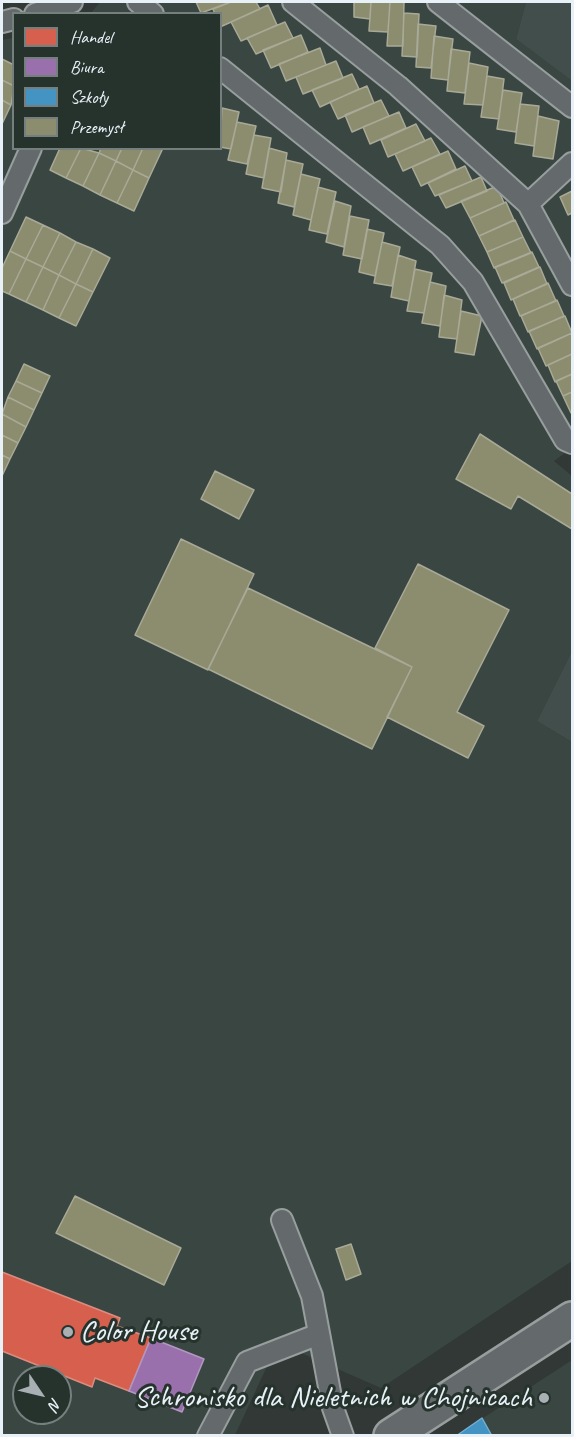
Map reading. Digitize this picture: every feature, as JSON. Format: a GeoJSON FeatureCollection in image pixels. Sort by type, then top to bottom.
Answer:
{"type":"FeatureCollection","features":[{"type":"Feature","properties":{"kind":"street"},"geometry":{"type":"LineString","coordinates":[[391,1436],[573,1319]]}},
{"type":"Feature","properties":{"kind":"lane"},"geometry":{"type":"LineString","coordinates":[[42,12],[72,2]]}},
{"type":"Feature","properties":{"kind":"lane"},"geometry":{"type":"LineString","coordinates":[[138,2],[150,12]]}},
{"type":"Feature","properties":{"kind":"lane"},"geometry":{"type":"LineString","coordinates":[[293,2],[398,86],[528,204],[573,285]]}},
{"type":"Feature","properties":{"kind":"lane"},"geometry":{"type":"LineString","coordinates":[[438,2],[573,107]]}},
{"type":"Feature","properties":{"kind":"lane"},"geometry":{"type":"LineString","coordinates":[[222,70],[440,245],[473,282],[565,440],[573,443]]}},
{"type":"Feature","properties":{"kind":"lane"},"geometry":{"type":"LineString","coordinates":[[2,213],[31,150]]}},
{"type":"Feature","properties":{"kind":"lane"},"geometry":{"type":"LineString","coordinates":[[528,204],[573,163]]}},
{"type":"Feature","properties":{"kind":"lane"},"geometry":{"type":"LineString","coordinates":[[282,1220],[307,1278],[333,1408],[343,1436]]}},
{"type":"Feature","properties":{"kind":"lane"},"geometry":{"type":"LineString","coordinates":[[208,1436],[247,1362],[320,1334]]}},
{"type":"Feature","properties":{"kind":"shaded area"},"geometry":{"type":"Polygon","coordinates":[[[100,2],[526,2],[516,39],[572,81],[572,448],[554,461],[572,476],[572,651],[537,721],[572,742],[572,1261],[381,1388],[278,1343],[235,1435],[2,1435],[2,40],[12,38],[12,150],[222,150],[222,12],[92,12],[100,2]]]}},
{"type":"Feature","properties":{"kind":"shaded area"},"geometry":{"type":"Polygon","coordinates":[[[526,2],[572,2],[572,81],[516,39],[526,2]]]}},
{"type":"Feature","properties":{"kind":"shaded area"},"geometry":{"type":"Polygon","coordinates":[[[572,651],[572,742],[537,721],[572,651]]]}},
{"type":"Feature","properties":{"kind":"shaded area","name":"Schronisko dla Nieletnich w Chojnicach"},"geometry":{"type":"Polygon","coordinates":[[[572,1360],[572,1435],[457,1435],[572,1360]]]}},
{"type":"Feature","properties":{"kind":"building: Handel","name":"Color House"},"geometry":{"type":"Polygon","coordinates":[[[2,1272],[120,1318],[117,1326],[151,1338],[129,1391],[95,1378],[92,1387],[72,1379],[72,1365],[37,1365],[2,1351],[2,1272]]]}},
{"type":"Feature","properties":{"kind":"building: Biura"},"geometry":{"type":"Polygon","coordinates":[[[151,1338],[204,1359],[182,1412],[129,1391],[151,1338]]]}},
{"type":"Feature","properties":{"kind":"building: Szkoły"},"geometry":{"type":"Polygon","coordinates":[[[482,1418],[492,1436],[456,1436],[482,1418]]]}},
{"type":"Feature","properties":{"kind":"building: Przemysł"},"geometry":{"type":"Polygon","coordinates":[[[196,2],[231,2],[204,12],[201,12],[196,2]]]}},
{"type":"Feature","properties":{"kind":"building: Przemysł"},"geometry":{"type":"Polygon","coordinates":[[[231,2],[256,2],[260,9],[222,26],[222,12],[214,12],[213,9],[231,2]]]}},
{"type":"Feature","properties":{"kind":"building: Przemysł"},"geometry":{"type":"Polygon","coordinates":[[[354,2],[371,2],[370,19],[354,17],[354,2]]]}},
{"type":"Feature","properties":{"kind":"building: Przemysł"},"geometry":{"type":"Polygon","coordinates":[[[371,2],[390,2],[388,32],[369,31],[371,2]]]}},
{"type":"Feature","properties":{"kind":"building: Przemysł"},"geometry":{"type":"Polygon","coordinates":[[[390,2],[404,2],[403,46],[387,46],[390,2]]]}},
{"type":"Feature","properties":{"kind":"building: Przemysł"},"geometry":{"type":"Polygon","coordinates":[[[268,5],[277,25],[241,41],[231,22],[268,5]]]}},
{"type":"Feature","properties":{"kind":"building: Przemysł"},"geometry":{"type":"Polygon","coordinates":[[[404,13],[419,14],[417,57],[402,56],[404,13]]]}},
{"type":"Feature","properties":{"kind":"building: Przemysł"},"geometry":{"type":"Polygon","coordinates":[[[285,22],[293,38],[256,54],[247,38],[285,22]]]}},
{"type":"Feature","properties":{"kind":"building: Przemysł"},"geometry":{"type":"Polygon","coordinates":[[[418,24],[436,26],[431,68],[416,67],[418,24]]]}},
{"type":"Feature","properties":{"kind":"building: Przemysł"},"geometry":{"type":"Polygon","coordinates":[[[301,35],[308,52],[271,68],[263,50],[301,35]]]}},
{"type":"Feature","properties":{"kind":"building: Przemysł"},"geometry":{"type":"Polygon","coordinates":[[[434,36],[453,39],[448,80],[431,78],[434,36]]]}},
{"type":"Feature","properties":{"kind":"building: Przemysł"},"geometry":{"type":"Polygon","coordinates":[[[320,48],[326,65],[286,81],[279,64],[320,48]]]}},
{"type":"Feature","properties":{"kind":"building: Przemysł"},"geometry":{"type":"Polygon","coordinates":[[[451,49],[470,52],[465,93],[447,91],[451,49]]]}},
{"type":"Feature","properties":{"kind":"building: Przemysł"},"geometry":{"type":"Polygon","coordinates":[[[2,59],[12,64],[12,85],[2,80],[2,59]]]}},
{"type":"Feature","properties":{"kind":"building: Przemysł"},"geometry":{"type":"Polygon","coordinates":[[[336,61],[343,78],[303,94],[296,77],[336,61]]]}},
{"type":"Feature","properties":{"kind":"building: Przemysł"},"geometry":{"type":"Polygon","coordinates":[[[469,63],[488,67],[483,105],[464,104],[469,63]]]}},
{"type":"Feature","properties":{"kind":"building: Przemysł"},"geometry":{"type":"Polygon","coordinates":[[[352,74],[359,89],[320,107],[312,90],[352,74]]]}},
{"type":"Feature","properties":{"kind":"building: Przemysł"},"geometry":{"type":"Polygon","coordinates":[[[487,76],[504,79],[499,119],[481,117],[487,76]]]}},
{"type":"Feature","properties":{"kind":"building: Przemysł"},"geometry":{"type":"Polygon","coordinates":[[[2,80],[12,85],[11,105],[2,100],[2,80]]]}},
{"type":"Feature","properties":{"kind":"building: Przemysł"},"geometry":{"type":"Polygon","coordinates":[[[367,86],[374,103],[338,119],[330,102],[367,86]]]}},
{"type":"Feature","properties":{"kind":"building: Przemysł"},"geometry":{"type":"Polygon","coordinates":[[[503,90],[522,93],[516,132],[497,129],[503,90]]]}},
{"type":"Feature","properties":{"kind":"building: Przemysł"},"geometry":{"type":"Polygon","coordinates":[[[2,100],[11,105],[2,124],[2,100]]]}},
{"type":"Feature","properties":{"kind":"building: Przemysł"},"geometry":{"type":"Polygon","coordinates":[[[381,100],[389,116],[352,132],[345,115],[381,100]]]}},
{"type":"Feature","properties":{"kind":"building: Przemysł"},"geometry":{"type":"Polygon","coordinates":[[[520,104],[539,106],[534,146],[515,143],[520,104]]]}},
{"type":"Feature","properties":{"kind":"building: Przemysł"},"geometry":{"type":"Polygon","coordinates":[[[222,108],[239,112],[231,149],[222,147],[222,108]]]}},
{"type":"Feature","properties":{"kind":"building: Przemysł"},"geometry":{"type":"Polygon","coordinates":[[[399,112],[406,128],[370,144],[363,127],[399,112]]]}},
{"type":"Feature","properties":{"kind":"building: Przemysł"},"geometry":{"type":"Polygon","coordinates":[[[538,116],[559,121],[553,159],[533,156],[538,116]]]}},
{"type":"Feature","properties":{"kind":"building: Przemysł"},"geometry":{"type":"Polygon","coordinates":[[[237,122],[256,126],[247,164],[228,160],[237,122]]]}},
{"type":"Feature","properties":{"kind":"building: Przemysł"},"geometry":{"type":"Polygon","coordinates":[[[416,124],[425,141],[388,157],[381,140],[416,124]]]}},
{"type":"Feature","properties":{"kind":"building: Przemysł"},"geometry":{"type":"Polygon","coordinates":[[[254,135],[271,138],[264,178],[246,174],[254,135]]]}},
{"type":"Feature","properties":{"kind":"building: Przemysł"},"geometry":{"type":"Polygon","coordinates":[[[431,138],[440,154],[403,171],[395,154],[431,138]]]}},
{"type":"Feature","properties":{"kind":"building: Przemysł"},"geometry":{"type":"Polygon","coordinates":[[[269,148],[287,153],[281,192],[262,188],[269,148]]]}},
{"type":"Feature","properties":{"kind":"building: Przemysł"},"geometry":{"type":"Polygon","coordinates":[[[59,150],[80,150],[66,178],[50,170],[59,150]]]}},
{"type":"Feature","properties":{"kind":"building: Przemysł"},"geometry":{"type":"Polygon","coordinates":[[[80,150],[99,153],[83,186],[66,178],[80,150]]]}},
{"type":"Feature","properties":{"kind":"building: Przemysł"},"geometry":{"type":"Polygon","coordinates":[[[100,150],[121,150],[116,161],[99,153],[100,150]]]}},
{"type":"Feature","properties":{"kind":"building: Przemysł"},"geometry":{"type":"Polygon","coordinates":[[[121,150],[142,150],[133,170],[116,161],[121,150]]]}},
{"type":"Feature","properties":{"kind":"building: Przemysł"},"geometry":{"type":"Polygon","coordinates":[[[142,150],[162,150],[149,178],[133,170],[142,150]]]}},
{"type":"Feature","properties":{"kind":"building: Przemysł"},"geometry":{"type":"Polygon","coordinates":[[[448,151],[456,169],[421,186],[412,167],[448,151]]]}},
{"type":"Feature","properties":{"kind":"building: Przemysł"},"geometry":{"type":"Polygon","coordinates":[[[99,153],[116,161],[100,195],[83,186],[99,153]]]}},
{"type":"Feature","properties":{"kind":"building: Przemysł"},"geometry":{"type":"Polygon","coordinates":[[[286,160],[303,164],[294,207],[278,203],[286,160]]]}},
{"type":"Feature","properties":{"kind":"building: Przemysł"},"geometry":{"type":"Polygon","coordinates":[[[116,161],[133,170],[117,203],[100,195],[116,161]]]}},
{"type":"Feature","properties":{"kind":"building: Przemysł"},"geometry":{"type":"Polygon","coordinates":[[[465,166],[472,181],[435,196],[428,183],[465,166]]]}},
{"type":"Feature","properties":{"kind":"building: Przemysł"},"geometry":{"type":"Polygon","coordinates":[[[133,170],[149,178],[134,211],[117,203],[133,170]]]}},
{"type":"Feature","properties":{"kind":"building: Przemysł"},"geometry":{"type":"Polygon","coordinates":[[[301,174],[320,179],[311,220],[293,215],[301,174]]]}},
{"type":"Feature","properties":{"kind":"building: Przemysł"},"geometry":{"type":"Polygon","coordinates":[[[481,177],[487,191],[446,208],[439,195],[481,177]]]}},
{"type":"Feature","properties":{"kind":"building: Przemysł"},"geometry":{"type":"Polygon","coordinates":[[[497,186],[504,203],[470,218],[461,201],[497,186]]]}},
{"type":"Feature","properties":{"kind":"building: Przemysł"},"geometry":{"type":"Polygon","coordinates":[[[318,187],[336,192],[327,234],[309,230],[318,187]]]}},
{"type":"Feature","properties":{"kind":"building: Przemysł"},"geometry":{"type":"Polygon","coordinates":[[[572,191],[572,213],[568,215],[560,197],[572,191]]]}},
{"type":"Feature","properties":{"kind":"building: Przemysł"},"geometry":{"type":"Polygon","coordinates":[[[335,201],[351,206],[344,247],[326,242],[335,201]]]}},
{"type":"Feature","properties":{"kind":"building: Przemysł"},"geometry":{"type":"Polygon","coordinates":[[[506,202],[514,220],[479,236],[470,218],[506,202]]]}},
{"type":"Feature","properties":{"kind":"building: Przemysł"},"geometry":{"type":"Polygon","coordinates":[[[350,216],[369,220],[362,259],[343,255],[350,216]]]}},
{"type":"Feature","properties":{"kind":"building: Przemysł"},"geometry":{"type":"Polygon","coordinates":[[[26,217],[43,225],[26,259],[10,251],[26,217]]]}},
{"type":"Feature","properties":{"kind":"building: Przemysł"},"geometry":{"type":"Polygon","coordinates":[[[515,220],[523,237],[487,252],[479,236],[515,220]]]}},
{"type":"Feature","properties":{"kind":"building: Przemysł"},"geometry":{"type":"Polygon","coordinates":[[[43,225],[60,233],[43,267],[26,259],[43,225]]]}},
{"type":"Feature","properties":{"kind":"building: Przemysł"},"geometry":{"type":"Polygon","coordinates":[[[367,229],[384,233],[375,276],[359,272],[367,229]]]}},
{"type":"Feature","properties":{"kind":"building: Przemysł"},"geometry":{"type":"Polygon","coordinates":[[[60,233],[76,242],[59,275],[43,267],[60,233]]]}},
{"type":"Feature","properties":{"kind":"building: Przemysł"},"geometry":{"type":"Polygon","coordinates":[[[523,237],[531,253],[494,268],[487,252],[523,237]]]}},
{"type":"Feature","properties":{"kind":"building: Przemysł"},"geometry":{"type":"Polygon","coordinates":[[[76,242],[93,249],[76,284],[59,275],[76,242]]]}},
{"type":"Feature","properties":{"kind":"building: Przemysł"},"geometry":{"type":"Polygon","coordinates":[[[382,242],[400,247],[392,286],[374,283],[382,242]]]}},
{"type":"Feature","properties":{"kind":"building: Przemysł"},"geometry":{"type":"Polygon","coordinates":[[[93,249],[110,258],[93,292],[76,284],[93,249]]]}},
{"type":"Feature","properties":{"kind":"building: Przemysł"},"geometry":{"type":"Polygon","coordinates":[[[10,251],[26,259],[9,294],[2,291],[2,268],[10,251]]]}},
{"type":"Feature","properties":{"kind":"building: Przemysł"},"geometry":{"type":"Polygon","coordinates":[[[532,252],[539,267],[502,283],[495,267],[532,252]]]}},
{"type":"Feature","properties":{"kind":"building: Przemysł"},"geometry":{"type":"Polygon","coordinates":[[[398,255],[416,261],[409,301],[391,297],[398,255]]]}},
{"type":"Feature","properties":{"kind":"building: Przemysł"},"geometry":{"type":"Polygon","coordinates":[[[26,259],[43,267],[26,302],[9,294],[26,259]]]}},
{"type":"Feature","properties":{"kind":"building: Przemysł"},"geometry":{"type":"Polygon","coordinates":[[[43,267],[59,275],[43,310],[26,302],[43,267]]]}},
{"type":"Feature","properties":{"kind":"building: Przemysł"},"geometry":{"type":"Polygon","coordinates":[[[540,267],[547,284],[511,300],[504,283],[540,267]]]}},
{"type":"Feature","properties":{"kind":"building: Przemysł"},"geometry":{"type":"Polygon","coordinates":[[[415,269],[432,273],[424,313],[407,311],[415,269]]]}},
{"type":"Feature","properties":{"kind":"building: Przemysł"},"geometry":{"type":"Polygon","coordinates":[[[59,275],[76,284],[59,318],[43,310],[59,275]]]}},
{"type":"Feature","properties":{"kind":"building: Przemysł"},"geometry":{"type":"Polygon","coordinates":[[[430,282],[446,286],[440,326],[422,323],[430,282]]]}},
{"type":"Feature","properties":{"kind":"building: Przemysł"},"geometry":{"type":"Polygon","coordinates":[[[548,283],[556,301],[520,316],[513,299],[548,283]]]}},
{"type":"Feature","properties":{"kind":"building: Przemysł"},"geometry":{"type":"Polygon","coordinates":[[[76,284],[93,292],[76,326],[59,318],[76,284]]]}},
{"type":"Feature","properties":{"kind":"building: Przemysł"},"geometry":{"type":"Polygon","coordinates":[[[444,295],[462,300],[457,339],[439,337],[444,295]]]}},
{"type":"Feature","properties":{"kind":"building: Przemysł"},"geometry":{"type":"Polygon","coordinates":[[[557,300],[564,316],[528,332],[521,316],[557,300]]]}},
{"type":"Feature","properties":{"kind":"building: Przemysł"},"geometry":{"type":"Polygon","coordinates":[[[461,311],[482,316],[474,355],[455,352],[461,311]]]}},
{"type":"Feature","properties":{"kind":"building: Przemysł"},"geometry":{"type":"Polygon","coordinates":[[[565,316],[572,333],[537,349],[529,331],[565,316]]]}},
{"type":"Feature","properties":{"kind":"building: Przemysł"},"geometry":{"type":"Polygon","coordinates":[[[572,333],[572,354],[546,366],[538,348],[572,333]]]}},
{"type":"Feature","properties":{"kind":"building: Przemysł"},"geometry":{"type":"Polygon","coordinates":[[[572,354],[572,374],[555,382],[548,365],[572,354]]]}},
{"type":"Feature","properties":{"kind":"building: Przemysł"},"geometry":{"type":"Polygon","coordinates":[[[24,364],[50,376],[42,393],[16,381],[24,364]]]}},
{"type":"Feature","properties":{"kind":"building: Przemysł"},"geometry":{"type":"Polygon","coordinates":[[[572,374],[572,392],[563,396],[556,381],[572,374]]]}},
{"type":"Feature","properties":{"kind":"building: Przemysł"},"geometry":{"type":"Polygon","coordinates":[[[16,381],[42,393],[34,410],[8,397],[16,381]]]}},
{"type":"Feature","properties":{"kind":"building: Przemysł"},"geometry":{"type":"Polygon","coordinates":[[[572,392],[572,413],[571,413],[563,396],[572,392]]]}},
{"type":"Feature","properties":{"kind":"building: Przemysł"},"geometry":{"type":"Polygon","coordinates":[[[8,397],[34,410],[26,427],[2,414],[8,397]]]}},
{"type":"Feature","properties":{"kind":"building: Przemysł"},"geometry":{"type":"Polygon","coordinates":[[[2,414],[26,427],[18,443],[2,435],[2,414]]]}},
{"type":"Feature","properties":{"kind":"building: Przemysł"},"geometry":{"type":"Polygon","coordinates":[[[480,434],[572,494],[572,529],[518,496],[511,509],[456,479],[480,434]]]}},
{"type":"Feature","properties":{"kind":"building: Przemysł"},"geometry":{"type":"Polygon","coordinates":[[[2,435],[18,443],[10,459],[2,455],[2,435]]]}},
{"type":"Feature","properties":{"kind":"building: Przemysł"},"geometry":{"type":"Polygon","coordinates":[[[2,455],[10,459],[2,476],[2,455]]]}},
{"type":"Feature","properties":{"kind":"building: Przemysł"},"geometry":{"type":"Polygon","coordinates":[[[215,471],[254,490],[239,519],[201,499],[215,471]]]}},
{"type":"Feature","properties":{"kind":"building: Przemysł"},"geometry":{"type":"Polygon","coordinates":[[[181,539],[254,574],[208,670],[135,635],[181,539]]]}},
{"type":"Feature","properties":{"kind":"building: Przemysł"},"geometry":{"type":"Polygon","coordinates":[[[418,564],[509,610],[457,712],[484,726],[468,758],[387,717],[412,667],[375,648],[418,564]]]}},
{"type":"Feature","properties":{"kind":"building: Przemysł"},"geometry":{"type":"Polygon","coordinates":[[[248,588],[412,667],[372,749],[208,669],[248,588]]]}},
{"type":"Feature","properties":{"kind":"building: Przemysł"},"geometry":{"type":"Polygon","coordinates":[[[75,1196],[181,1248],[164,1285],[56,1233],[75,1196]]]}},
{"type":"Feature","properties":{"kind":"building: Przemysł"},"geometry":{"type":"Polygon","coordinates":[[[351,1244],[361,1274],[346,1280],[336,1249],[351,1244]]]}},
{"type":"Feature","properties":{"kind":"place","name":"Color House"},"geometry":{"type":"Point","coordinates":[68,1332]}},
{"type":"Feature","properties":{"kind":"place","name":"Schronisko dla Nieletnich w Chojnicach"},"geometry":{"type":"Point","coordinates":[544,1398]}}]}
